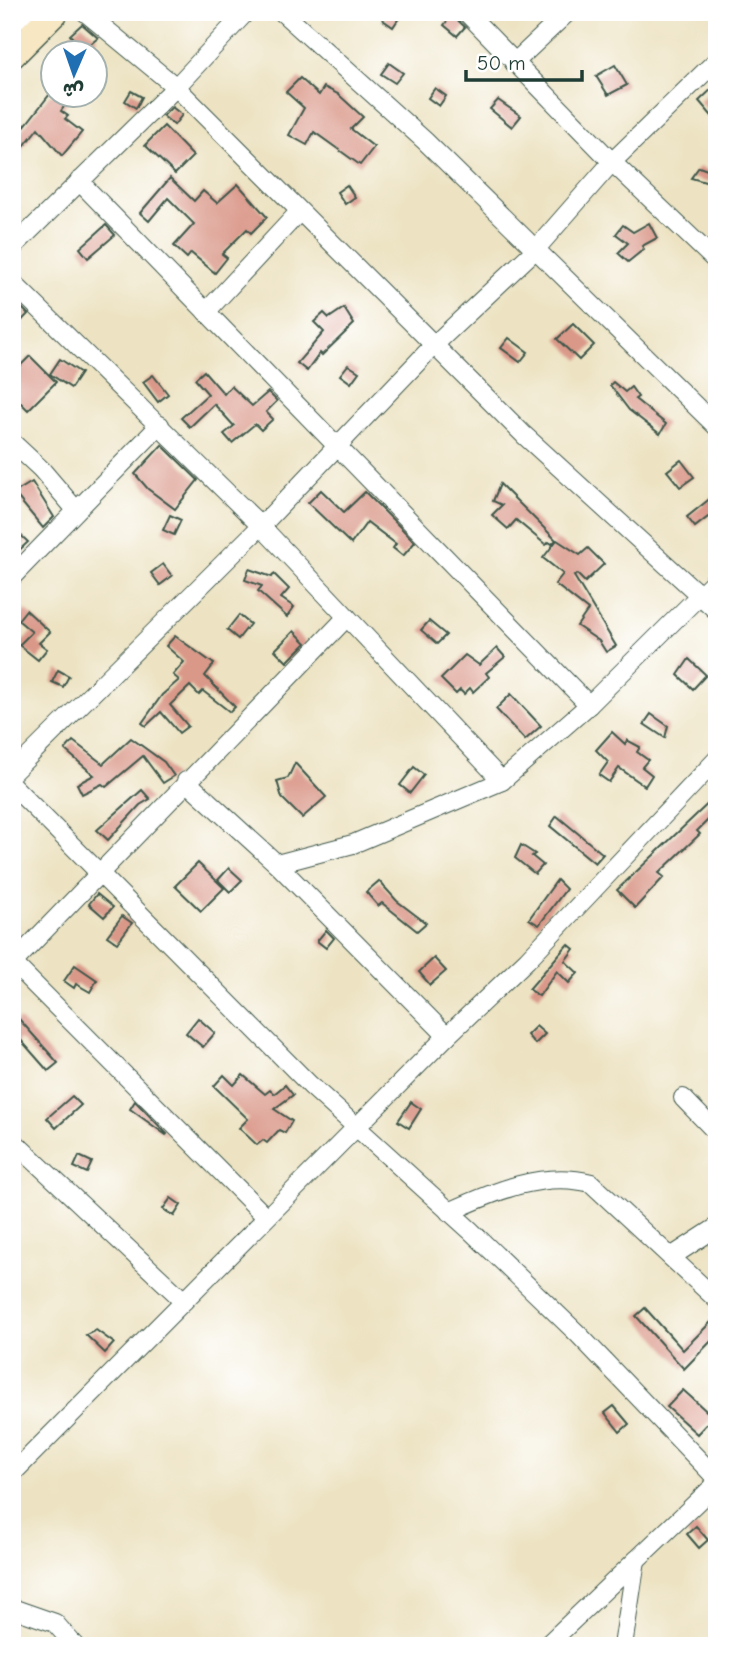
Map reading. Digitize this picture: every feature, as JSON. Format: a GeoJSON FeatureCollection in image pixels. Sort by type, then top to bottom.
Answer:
{"type":"FeatureCollection","features":[{"type":"Feature","properties":{"kind":"street"},"geometry":{"type":"LineString","coordinates":[[85,12],[176,87],[524,435],[717,611]]}},
{"type":"Feature","properties":{"kind":"street"},"geometry":{"type":"LineString","coordinates":[[12,248],[176,87],[246,12]]}},
{"type":"Feature","properties":{"kind":"street"},"geometry":{"type":"LineString","coordinates":[[282,12],[378,96],[717,427]]}},
{"type":"Feature","properties":{"kind":"street"},"geometry":{"type":"LineString","coordinates":[[466,12],[612,162],[715,256]]}},
{"type":"Feature","properties":{"kind":"street"},"geometry":{"type":"LineString","coordinates":[[514,63],[568,12]]}},
{"type":"Feature","properties":{"kind":"street"},"geometry":{"type":"LineString","coordinates":[[12,55],[37,18]]}},
{"type":"Feature","properties":{"kind":"street"},"geometry":{"type":"LineString","coordinates":[[12,774],[261,526],[434,345],[535,250],[612,162],[717,60]]}},
{"type":"Feature","properties":{"kind":"street"},"geometry":{"type":"LineString","coordinates":[[79,181],[589,705]]}},
{"type":"Feature","properties":{"kind":"street"},"geometry":{"type":"LineString","coordinates":[[206,312],[299,212]]}},
{"type":"Feature","properties":{"kind":"street"},"geometry":{"type":"LineString","coordinates":[[12,282],[261,526],[502,781]]}},
{"type":"Feature","properties":{"kind":"street"},"geometry":{"type":"LineString","coordinates":[[12,577],[160,425]]}},
{"type":"Feature","properties":{"kind":"street"},"geometry":{"type":"LineString","coordinates":[[12,442],[41,469],[76,510]]}},
{"type":"Feature","properties":{"kind":"street"},"geometry":{"type":"LineString","coordinates":[[276,864],[353,844],[502,781],[589,705],[717,579]]}},
{"type":"Feature","properties":{"kind":"street"},"geometry":{"type":"LineString","coordinates":[[267,1217],[13,963],[99,870],[347,617]]}},
{"type":"Feature","properties":{"kind":"street"},"geometry":{"type":"LineString","coordinates":[[12,1474],[447,1036],[527,960],[717,759]]}},
{"type":"Feature","properties":{"kind":"street"},"geometry":{"type":"LineString","coordinates":[[186,780],[276,864],[447,1036]]}},
{"type":"Feature","properties":{"kind":"street"},"geometry":{"type":"LineString","coordinates":[[12,785],[356,1128],[579,1335],[717,1481],[546,1646]]}},
{"type":"Feature","properties":{"kind":"street"},"geometry":{"type":"LineString","coordinates":[[683,1098],[717,1133]]}},
{"type":"Feature","properties":{"kind":"street"},"geometry":{"type":"LineString","coordinates":[[12,1140],[184,1301]]}},
{"type":"Feature","properties":{"kind":"street"},"geometry":{"type":"LineString","coordinates":[[449,1212],[513,1187],[550,1178],[571,1178],[591,1183],[717,1300]]}},
{"type":"Feature","properties":{"kind":"street"},"geometry":{"type":"LineString","coordinates":[[671,1257],[717,1227]]}},
{"type":"Feature","properties":{"kind":"street"},"geometry":{"type":"LineString","coordinates":[[623,1646],[636,1560]]}},
{"type":"Feature","properties":{"kind":"street"},"geometry":{"type":"LineString","coordinates":[[12,1608],[55,1623],[75,1646]]}},
{"type":"Feature","properties":{"kind":"building"},"geometry":{"type":"Polygon","coordinates":[[[389,12],[403,12],[393,27],[383,20],[389,12]]]}},
{"type":"Feature","properties":{"kind":"building"},"geometry":{"type":"Polygon","coordinates":[[[452,15],[465,27],[457,36],[444,25],[452,15]]]}},
{"type":"Feature","properties":{"kind":"building"},"geometry":{"type":"Polygon","coordinates":[[[82,24],[98,38],[73,38],[70,35],[82,24]]]}},
{"type":"Feature","properties":{"kind":"building"},"geometry":{"type":"Polygon","coordinates":[[[389,63],[403,73],[395,83],[381,74],[389,63]]]}},
{"type":"Feature","properties":{"kind":"building"},"geometry":{"type":"Polygon","coordinates":[[[615,65],[627,85],[608,95],[596,76],[615,65]]]}},
{"type":"Feature","properties":{"kind":"building"},"geometry":{"type":"Polygon","coordinates":[[[300,78],[319,95],[324,87],[338,94],[363,117],[351,129],[374,147],[360,165],[314,132],[307,145],[289,135],[304,108],[286,92],[300,78]]]}},
{"type":"Feature","properties":{"kind":"building"},"geometry":{"type":"Polygon","coordinates":[[[717,84],[717,122],[699,101],[717,84]]]}},
{"type":"Feature","properties":{"kind":"building"},"geometry":{"type":"Polygon","coordinates":[[[435,88],[446,96],[439,106],[428,98],[435,88]]]}},
{"type":"Feature","properties":{"kind":"building"},"geometry":{"type":"Polygon","coordinates":[[[131,91],[142,97],[136,108],[125,101],[131,91]]]}},
{"type":"Feature","properties":{"kind":"building"},"geometry":{"type":"Polygon","coordinates":[[[498,100],[521,116],[512,127],[490,109],[498,100]]]}},
{"type":"Feature","properties":{"kind":"building"},"geometry":{"type":"Polygon","coordinates":[[[172,107],[182,115],[174,125],[163,116],[172,107]]]}},
{"type":"Feature","properties":{"kind":"building"},"geometry":{"type":"Polygon","coordinates":[[[39,108],[63,108],[61,111],[68,116],[65,119],[82,132],[62,156],[38,128],[21,150],[12,144],[12,127],[20,132],[39,108]]]}},
{"type":"Feature","properties":{"kind":"building"},"geometry":{"type":"Polygon","coordinates":[[[164,126],[193,156],[175,174],[145,145],[164,126]]]}},
{"type":"Feature","properties":{"kind":"building"},"geometry":{"type":"Polygon","coordinates":[[[699,167],[713,172],[709,183],[691,178],[699,167]]]}},
{"type":"Feature","properties":{"kind":"building"},"geometry":{"type":"Polygon","coordinates":[[[170,178],[194,201],[203,191],[217,203],[238,184],[267,217],[251,233],[247,229],[222,254],[227,258],[215,273],[191,253],[187,258],[174,246],[194,224],[168,198],[149,221],[140,213],[170,178]]]}},
{"type":"Feature","properties":{"kind":"building"},"geometry":{"type":"Polygon","coordinates":[[[347,185],[355,197],[345,204],[337,192],[347,185]]]}},
{"type":"Feature","properties":{"kind":"building"},"geometry":{"type":"Polygon","coordinates":[[[649,223],[657,238],[642,246],[644,249],[628,262],[618,253],[628,243],[616,234],[623,225],[633,232],[649,223]]]}},
{"type":"Feature","properties":{"kind":"building"},"geometry":{"type":"Polygon","coordinates":[[[106,225],[115,235],[88,258],[80,248],[106,225]]]}},
{"type":"Feature","properties":{"kind":"building"},"geometry":{"type":"Polygon","coordinates":[[[15,301],[28,314],[12,331],[12,305],[15,301]]]}},
{"type":"Feature","properties":{"kind":"building"},"geometry":{"type":"Polygon","coordinates":[[[344,308],[354,324],[322,355],[320,353],[307,371],[297,363],[324,332],[314,322],[324,313],[329,318],[344,308]]]}},
{"type":"Feature","properties":{"kind":"building"},"geometry":{"type":"Polygon","coordinates":[[[573,324],[594,345],[579,360],[557,339],[573,324]]]}},
{"type":"Feature","properties":{"kind":"building"},"geometry":{"type":"Polygon","coordinates":[[[509,338],[528,352],[520,362],[501,348],[509,338]]]}},
{"type":"Feature","properties":{"kind":"building"},"geometry":{"type":"Polygon","coordinates":[[[30,356],[56,382],[28,410],[12,394],[12,374],[30,356]]]}},
{"type":"Feature","properties":{"kind":"building"},"geometry":{"type":"Polygon","coordinates":[[[60,359],[81,373],[71,388],[50,374],[60,359]]]}},
{"type":"Feature","properties":{"kind":"building"},"geometry":{"type":"Polygon","coordinates":[[[348,365],[359,372],[351,383],[340,375],[348,365]]]}},
{"type":"Feature","properties":{"kind":"building"},"geometry":{"type":"Polygon","coordinates":[[[204,371],[224,394],[231,386],[252,406],[268,392],[277,401],[266,412],[273,419],[261,430],[255,424],[232,443],[224,434],[234,426],[214,404],[190,427],[181,418],[208,394],[195,379],[204,371]]]}},
{"type":"Feature","properties":{"kind":"building"},"geometry":{"type":"Polygon","coordinates":[[[153,375],[168,394],[158,402],[143,382],[153,375]]]}},
{"type":"Feature","properties":{"kind":"building"},"geometry":{"type":"Polygon","coordinates":[[[613,382],[625,392],[631,387],[638,397],[635,399],[666,424],[660,434],[629,410],[610,385],[613,382]]]}},
{"type":"Feature","properties":{"kind":"building"},"geometry":{"type":"Polygon","coordinates":[[[162,445],[198,480],[175,509],[148,489],[135,474],[162,445]]]}},
{"type":"Feature","properties":{"kind":"building"},"geometry":{"type":"Polygon","coordinates":[[[681,460],[694,477],[680,487],[667,471],[681,460]]]}},
{"type":"Feature","properties":{"kind":"building"},"geometry":{"type":"Polygon","coordinates":[[[32,482],[54,517],[43,528],[14,493],[32,482]]]}},
{"type":"Feature","properties":{"kind":"building"},"geometry":{"type":"Polygon","coordinates":[[[500,484],[556,540],[552,544],[549,542],[546,545],[516,520],[508,529],[492,515],[502,505],[493,501],[500,484]]]}},
{"type":"Feature","properties":{"kind":"building"},"geometry":{"type":"Polygon","coordinates":[[[321,490],[344,512],[365,492],[415,542],[403,556],[393,548],[396,544],[367,522],[351,544],[308,503],[321,490]]]}},
{"type":"Feature","properties":{"kind":"building"},"geometry":{"type":"Polygon","coordinates":[[[717,493],[717,510],[695,527],[687,517],[717,493]]]}},
{"type":"Feature","properties":{"kind":"building"},"geometry":{"type":"Polygon","coordinates":[[[170,515],[181,520],[174,535],[163,530],[170,515]]]}},
{"type":"Feature","properties":{"kind":"building"},"geometry":{"type":"Polygon","coordinates":[[[12,527],[28,542],[12,557],[12,527]]]}},
{"type":"Feature","properties":{"kind":"building"},"geometry":{"type":"Polygon","coordinates":[[[557,540],[580,555],[588,548],[604,564],[585,582],[577,574],[574,576],[616,646],[606,652],[599,641],[577,626],[588,610],[555,584],[563,574],[543,558],[557,540]]]}},
{"type":"Feature","properties":{"kind":"building"},"geometry":{"type":"Polygon","coordinates":[[[163,564],[172,576],[160,585],[151,573],[163,564]]]}},
{"type":"Feature","properties":{"kind":"building"},"geometry":{"type":"Polygon","coordinates":[[[249,569],[272,577],[274,574],[289,589],[281,598],[294,607],[287,617],[258,591],[262,586],[245,580],[249,569]]]}},
{"type":"Feature","properties":{"kind":"building"},"geometry":{"type":"Polygon","coordinates":[[[26,610],[50,632],[39,643],[47,649],[38,660],[19,645],[32,632],[18,620],[26,610]]]}},
{"type":"Feature","properties":{"kind":"building"},"geometry":{"type":"Polygon","coordinates":[[[239,615],[250,624],[238,639],[227,630],[239,615]]]}},
{"type":"Feature","properties":{"kind":"building"},"geometry":{"type":"Polygon","coordinates":[[[429,621],[446,635],[437,644],[421,630],[429,621]]]}},
{"type":"Feature","properties":{"kind":"building"},"geometry":{"type":"Polygon","coordinates":[[[294,631],[306,643],[287,662],[275,650],[294,631]]]}},
{"type":"Feature","properties":{"kind":"building"},"geometry":{"type":"Polygon","coordinates":[[[175,636],[214,664],[205,676],[235,707],[230,712],[203,691],[199,695],[190,686],[170,705],[188,726],[179,733],[161,712],[146,726],[142,723],[162,695],[179,680],[173,675],[184,662],[166,646],[175,636]]]}},
{"type":"Feature","properties":{"kind":"building"},"geometry":{"type":"Polygon","coordinates":[[[497,648],[505,657],[486,673],[489,677],[473,692],[470,688],[464,694],[460,690],[456,694],[441,679],[465,655],[479,665],[497,648]]]}},
{"type":"Feature","properties":{"kind":"building"},"geometry":{"type":"Polygon","coordinates":[[[689,659],[706,675],[693,689],[678,675],[689,659]]]}},
{"type":"Feature","properties":{"kind":"building"},"geometry":{"type":"Polygon","coordinates":[[[58,670],[69,676],[63,687],[52,682],[58,670]]]}},
{"type":"Feature","properties":{"kind":"building"},"geometry":{"type":"Polygon","coordinates":[[[511,694],[541,726],[525,740],[496,709],[511,694]]]}},
{"type":"Feature","properties":{"kind":"building"},"geometry":{"type":"Polygon","coordinates":[[[651,714],[668,726],[665,738],[644,724],[651,714]]]}},
{"type":"Feature","properties":{"kind":"building"},"geometry":{"type":"Polygon","coordinates":[[[612,732],[625,744],[627,740],[640,747],[637,752],[648,760],[642,767],[652,775],[645,786],[619,768],[609,782],[599,775],[608,762],[596,750],[612,732]]]}},
{"type":"Feature","properties":{"kind":"building"},"geometry":{"type":"Polygon","coordinates":[[[131,738],[164,762],[174,776],[163,783],[143,756],[106,787],[102,784],[82,794],[77,784],[94,775],[65,750],[73,741],[103,764],[131,738]]]}},
{"type":"Feature","properties":{"kind":"building"},"geometry":{"type":"Polygon","coordinates":[[[295,763],[326,797],[302,818],[282,798],[277,781],[288,778],[295,763]]]}},
{"type":"Feature","properties":{"kind":"building"},"geometry":{"type":"Polygon","coordinates":[[[414,767],[424,775],[410,793],[400,785],[414,767]]]}},
{"type":"Feature","properties":{"kind":"building"},"geometry":{"type":"Polygon","coordinates":[[[142,790],[150,799],[140,805],[108,840],[97,830],[142,790]]]}},
{"type":"Feature","properties":{"kind":"building"},"geometry":{"type":"Polygon","coordinates":[[[716,796],[717,811],[697,831],[700,834],[659,873],[664,877],[635,908],[617,890],[716,796]]]}},
{"type":"Feature","properties":{"kind":"building"},"geometry":{"type":"Polygon","coordinates":[[[557,816],[603,854],[595,863],[550,826],[557,816]]]}},
{"type":"Feature","properties":{"kind":"building"},"geometry":{"type":"Polygon","coordinates":[[[521,845],[535,854],[532,856],[543,865],[535,874],[515,858],[521,845]]]}},
{"type":"Feature","properties":{"kind":"building"},"geometry":{"type":"Polygon","coordinates":[[[198,863],[224,888],[201,911],[175,886],[198,863]]]}},
{"type":"Feature","properties":{"kind":"building"},"geometry":{"type":"Polygon","coordinates":[[[229,868],[242,880],[230,892],[218,880],[229,868]]]}},
{"type":"Feature","properties":{"kind":"building"},"geometry":{"type":"Polygon","coordinates":[[[557,880],[566,889],[539,925],[529,919],[557,880]]]}},
{"type":"Feature","properties":{"kind":"building"},"geometry":{"type":"Polygon","coordinates":[[[379,881],[397,901],[426,923],[417,931],[382,903],[378,906],[366,892],[379,881]]]}},
{"type":"Feature","properties":{"kind":"building"},"geometry":{"type":"Polygon","coordinates":[[[97,894],[113,907],[104,917],[89,904],[97,894]]]}},
{"type":"Feature","properties":{"kind":"building"},"geometry":{"type":"Polygon","coordinates":[[[122,916],[132,923],[117,943],[107,936],[122,916]]]}},
{"type":"Feature","properties":{"kind":"building"},"geometry":{"type":"Polygon","coordinates":[[[326,930],[334,938],[326,948],[317,941],[326,930]]]}},
{"type":"Feature","properties":{"kind":"building"},"geometry":{"type":"Polygon","coordinates":[[[568,944],[574,949],[565,961],[578,973],[569,983],[557,971],[539,996],[529,989],[568,944]]]}},
{"type":"Feature","properties":{"kind":"building"},"geometry":{"type":"Polygon","coordinates":[[[434,958],[446,971],[430,985],[419,972],[434,958]]]}},
{"type":"Feature","properties":{"kind":"building"},"geometry":{"type":"Polygon","coordinates":[[[75,965],[97,980],[90,992],[76,984],[74,988],[64,981],[75,965]]]}},
{"type":"Feature","properties":{"kind":"building"},"geometry":{"type":"Polygon","coordinates":[[[198,1018],[215,1033],[203,1047],[186,1033],[198,1018]]]}},
{"type":"Feature","properties":{"kind":"building"},"geometry":{"type":"Polygon","coordinates":[[[19,1019],[58,1063],[48,1071],[20,1039],[12,1049],[12,1026],[19,1019]]]}},
{"type":"Feature","properties":{"kind":"building"},"geometry":{"type":"Polygon","coordinates":[[[536,1026],[545,1034],[535,1044],[527,1035],[536,1026]]]}},
{"type":"Feature","properties":{"kind":"building"},"geometry":{"type":"Polygon","coordinates":[[[224,1075],[234,1085],[243,1075],[265,1094],[270,1090],[274,1094],[285,1085],[293,1095],[274,1109],[292,1121],[285,1133],[279,1130],[267,1143],[263,1140],[257,1145],[239,1128],[248,1119],[214,1086],[224,1075]]]}},
{"type":"Feature","properties":{"kind":"building"},"geometry":{"type":"Polygon","coordinates":[[[72,1096],[81,1105],[56,1128],[47,1118],[72,1096]]]}},
{"type":"Feature","properties":{"kind":"building"},"geometry":{"type":"Polygon","coordinates":[[[135,1101],[167,1134],[166,1135],[130,1109],[135,1101]]]}},
{"type":"Feature","properties":{"kind":"building"},"geometry":{"type":"Polygon","coordinates":[[[411,1102],[421,1109],[409,1128],[398,1121],[411,1102]]]}},
{"type":"Feature","properties":{"kind":"building"},"geometry":{"type":"Polygon","coordinates":[[[79,1156],[92,1162],[87,1173],[74,1167],[79,1156]]]}},
{"type":"Feature","properties":{"kind":"building"},"geometry":{"type":"Polygon","coordinates":[[[171,1198],[181,1205],[174,1216],[163,1209],[171,1198]]]}},
{"type":"Feature","properties":{"kind":"building"},"geometry":{"type":"Polygon","coordinates":[[[645,1308],[683,1350],[717,1316],[717,1335],[684,1369],[636,1316],[645,1308]]]}},
{"type":"Feature","properties":{"kind":"building"},"geometry":{"type":"Polygon","coordinates":[[[96,1330],[114,1343],[105,1353],[86,1335],[96,1330]]]}},
{"type":"Feature","properties":{"kind":"building"},"geometry":{"type":"Polygon","coordinates":[[[683,1390],[713,1417],[697,1434],[667,1407],[683,1390]]]}},
{"type":"Feature","properties":{"kind":"building"},"geometry":{"type":"Polygon","coordinates":[[[614,1406],[629,1424],[620,1432],[605,1413],[614,1406]]]}},
{"type":"Feature","properties":{"kind":"building"},"geometry":{"type":"Polygon","coordinates":[[[696,1526],[708,1540],[699,1548],[687,1534],[696,1526]]]}}]}
